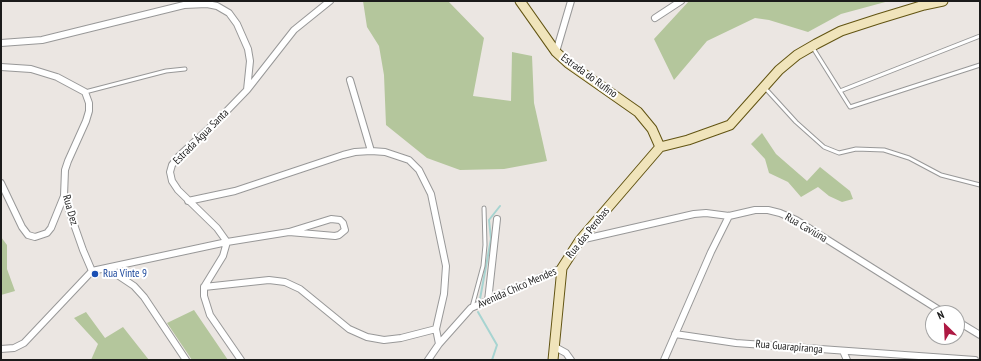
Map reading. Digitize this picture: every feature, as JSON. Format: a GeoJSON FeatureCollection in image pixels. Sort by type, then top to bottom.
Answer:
{"type":"FeatureCollection","features":[{"type":"Feature","properties":{"kind":"street","name":"Estrada Água Santa"},"geometry":{"type":"LineString","coordinates":[[227,242],[217,228],[188,201],[172,181],[170,172],[172,165],[178,157],[217,121],[247,90],[294,30],[330,1]]}},
{"type":"Feature","properties":{"kind":"street","name":"Estrada do Rufino"},"geometry":{"type":"LineString","coordinates":[[520,1],[556,52],[568,63],[638,112],[652,130],[660,147]]}},
{"type":"Feature","properties":{"kind":"street"},"geometry":{"type":"LineString","coordinates":[[556,52],[571,1]]}},
{"type":"Feature","properties":{"kind":"street"},"geometry":{"type":"LineString","coordinates":[[655,18],[681,1]]}},
{"type":"Feature","properties":{"kind":"street"},"geometry":{"type":"LineString","coordinates":[[660,147],[688,140],[730,125],[765,88],[779,70],[812,46],[841,31],[924,5],[943,1]]}},
{"type":"Feature","properties":{"kind":"street"},"geometry":{"type":"LineString","coordinates":[[1,43],[50,38],[184,5],[207,4],[217,6],[229,13],[243,36],[250,61],[247,90]]}},
{"type":"Feature","properties":{"kind":"street"},"geometry":{"type":"LineString","coordinates":[[1,67],[31,69],[57,77],[85,92]]}},
{"type":"Feature","properties":{"kind":"street"},"geometry":{"type":"LineString","coordinates":[[350,80],[371,151]]}},
{"type":"Feature","properties":{"kind":"street","name":"Rua Dez"},"geometry":{"type":"LineString","coordinates":[[85,92],[89,103],[89,111],[65,170],[64,196],[92,271]]}},
{"type":"Feature","properties":{"kind":"street","name":"Rua das Perobas"},"geometry":{"type":"LineString","coordinates":[[553,360],[562,268],[580,240],[660,147]]}},
{"type":"Feature","properties":{"kind":"street"},"geometry":{"type":"LineString","coordinates":[[188,201],[235,191],[343,154],[371,151],[400,156],[409,160],[420,170],[432,194],[446,266],[444,294],[436,329],[439,344],[428,360]]}},
{"type":"Feature","properties":{"kind":"street"},"geometry":{"type":"LineString","coordinates":[[1,183],[22,227],[28,235],[35,237],[47,233],[51,228],[64,196]]}},
{"type":"Feature","properties":{"kind":"street","name":"Rua Caviúna"},"geometry":{"type":"LineString","coordinates":[[580,240],[694,214],[729,216],[755,210],[768,210],[780,213],[796,220],[931,305]]}},
{"type":"Feature","properties":{"kind":"street"},"geometry":{"type":"LineString","coordinates":[[664,360],[711,252],[729,216]]}},
{"type":"Feature","properties":{"kind":"street"},"geometry":{"type":"LineString","coordinates":[[1,348],[14,348],[24,343],[92,271],[227,242],[289,232],[331,219],[340,220],[343,222],[345,230],[340,235],[334,236],[289,232]]}},
{"type":"Feature","properties":{"kind":"street"},"geometry":{"type":"LineString","coordinates":[[488,301],[497,219]]}},
{"type":"Feature","properties":{"kind":"street"},"geometry":{"type":"LineString","coordinates":[[227,242],[223,256],[204,287],[204,296],[210,315],[241,360]]}},
{"type":"Feature","properties":{"kind":"street"},"geometry":{"type":"LineString","coordinates":[[107,268],[134,286],[186,360]]}},
{"type":"Feature","properties":{"kind":"street","name":"Avenida Chico Mendes"},"geometry":{"type":"LineString","coordinates":[[439,344],[471,308],[562,268]]}},
{"type":"Feature","properties":{"kind":"street"},"geometry":{"type":"LineString","coordinates":[[204,287],[269,280],[285,282],[300,289],[349,329],[367,337],[384,340],[400,338],[436,329]]}},
{"type":"Feature","properties":{"kind":"street"},"geometry":{"type":"LineString","coordinates":[[965,326],[980,334]]}},
{"type":"Feature","properties":{"kind":"street","name":"Rua Guarapiranga"},"geometry":{"type":"LineString","coordinates":[[675,334],[736,343],[976,360]]}},
{"type":"Feature","properties":{"kind":"street"},"geometry":{"type":"LineString","coordinates":[[555,347],[566,353],[571,360]]}},
{"type":"Feature","properties":{"kind":"street"},"geometry":{"type":"LineString","coordinates":[[843,351],[847,360]]}},
{"type":"Feature","properties":{"kind":"lane"},"geometry":{"type":"LineString","coordinates":[[840,91],[980,36]]}},
{"type":"Feature","properties":{"kind":"lane"},"geometry":{"type":"LineString","coordinates":[[812,46],[850,107],[980,65]]}},
{"type":"Feature","properties":{"kind":"lane"},"geometry":{"type":"LineString","coordinates":[[85,92],[166,71],[185,69]]}},
{"type":"Feature","properties":{"kind":"lane"},"geometry":{"type":"LineString","coordinates":[[765,88],[796,122],[824,147],[839,153],[856,149],[884,150],[909,158],[941,175],[980,185]]}},
{"type":"Feature","properties":{"kind":"lane"},"geometry":{"type":"LineString","coordinates":[[471,308],[483,266],[485,245],[484,208]]}},
{"type":"Feature","properties":{"kind":"green space"},"geometry":{"type":"Polygon","coordinates":[[[363,1],[448,1],[484,38],[473,96],[511,101],[512,52],[532,56],[534,103],[547,161],[504,169],[460,170],[427,158],[386,125],[384,75],[379,46],[367,27],[363,1]]]}},
{"type":"Feature","properties":{"kind":"green space"},"geometry":{"type":"Polygon","coordinates":[[[689,1],[889,1],[841,14],[808,32],[769,20],[755,18],[707,41],[674,80],[654,39],[689,1]]]}},
{"type":"Feature","properties":{"kind":"green space"},"geometry":{"type":"Polygon","coordinates":[[[762,133],[776,154],[807,181],[820,167],[850,191],[853,199],[842,202],[829,196],[818,187],[801,197],[788,182],[769,173],[765,159],[751,144],[762,133]]]}},
{"type":"Feature","properties":{"kind":"green space"},"geometry":{"type":"Polygon","coordinates":[[[1,237],[7,245],[7,269],[15,291],[1,295],[1,237]]]}},
{"type":"Feature","properties":{"kind":"green space"},"geometry":{"type":"Polygon","coordinates":[[[194,310],[228,360],[192,360],[167,323],[194,310]]]}},
{"type":"Feature","properties":{"kind":"green space"},"geometry":{"type":"Polygon","coordinates":[[[86,312],[105,338],[123,327],[149,360],[91,360],[98,344],[74,318],[86,312]]]}},
{"type":"Feature","properties":{"kind":"waterway"},"geometry":{"type":"LineString","coordinates":[[480,299],[491,239],[489,220],[500,206]]}},
{"type":"Feature","properties":{"kind":"waterway"},"geometry":{"type":"LineString","coordinates":[[478,312],[497,345],[492,360]]}},
{"type":"Feature","properties":{"kind":"place","name":"Rua Vinte 9"},"geometry":{"type":"Point","coordinates":[95,274]}}]}
